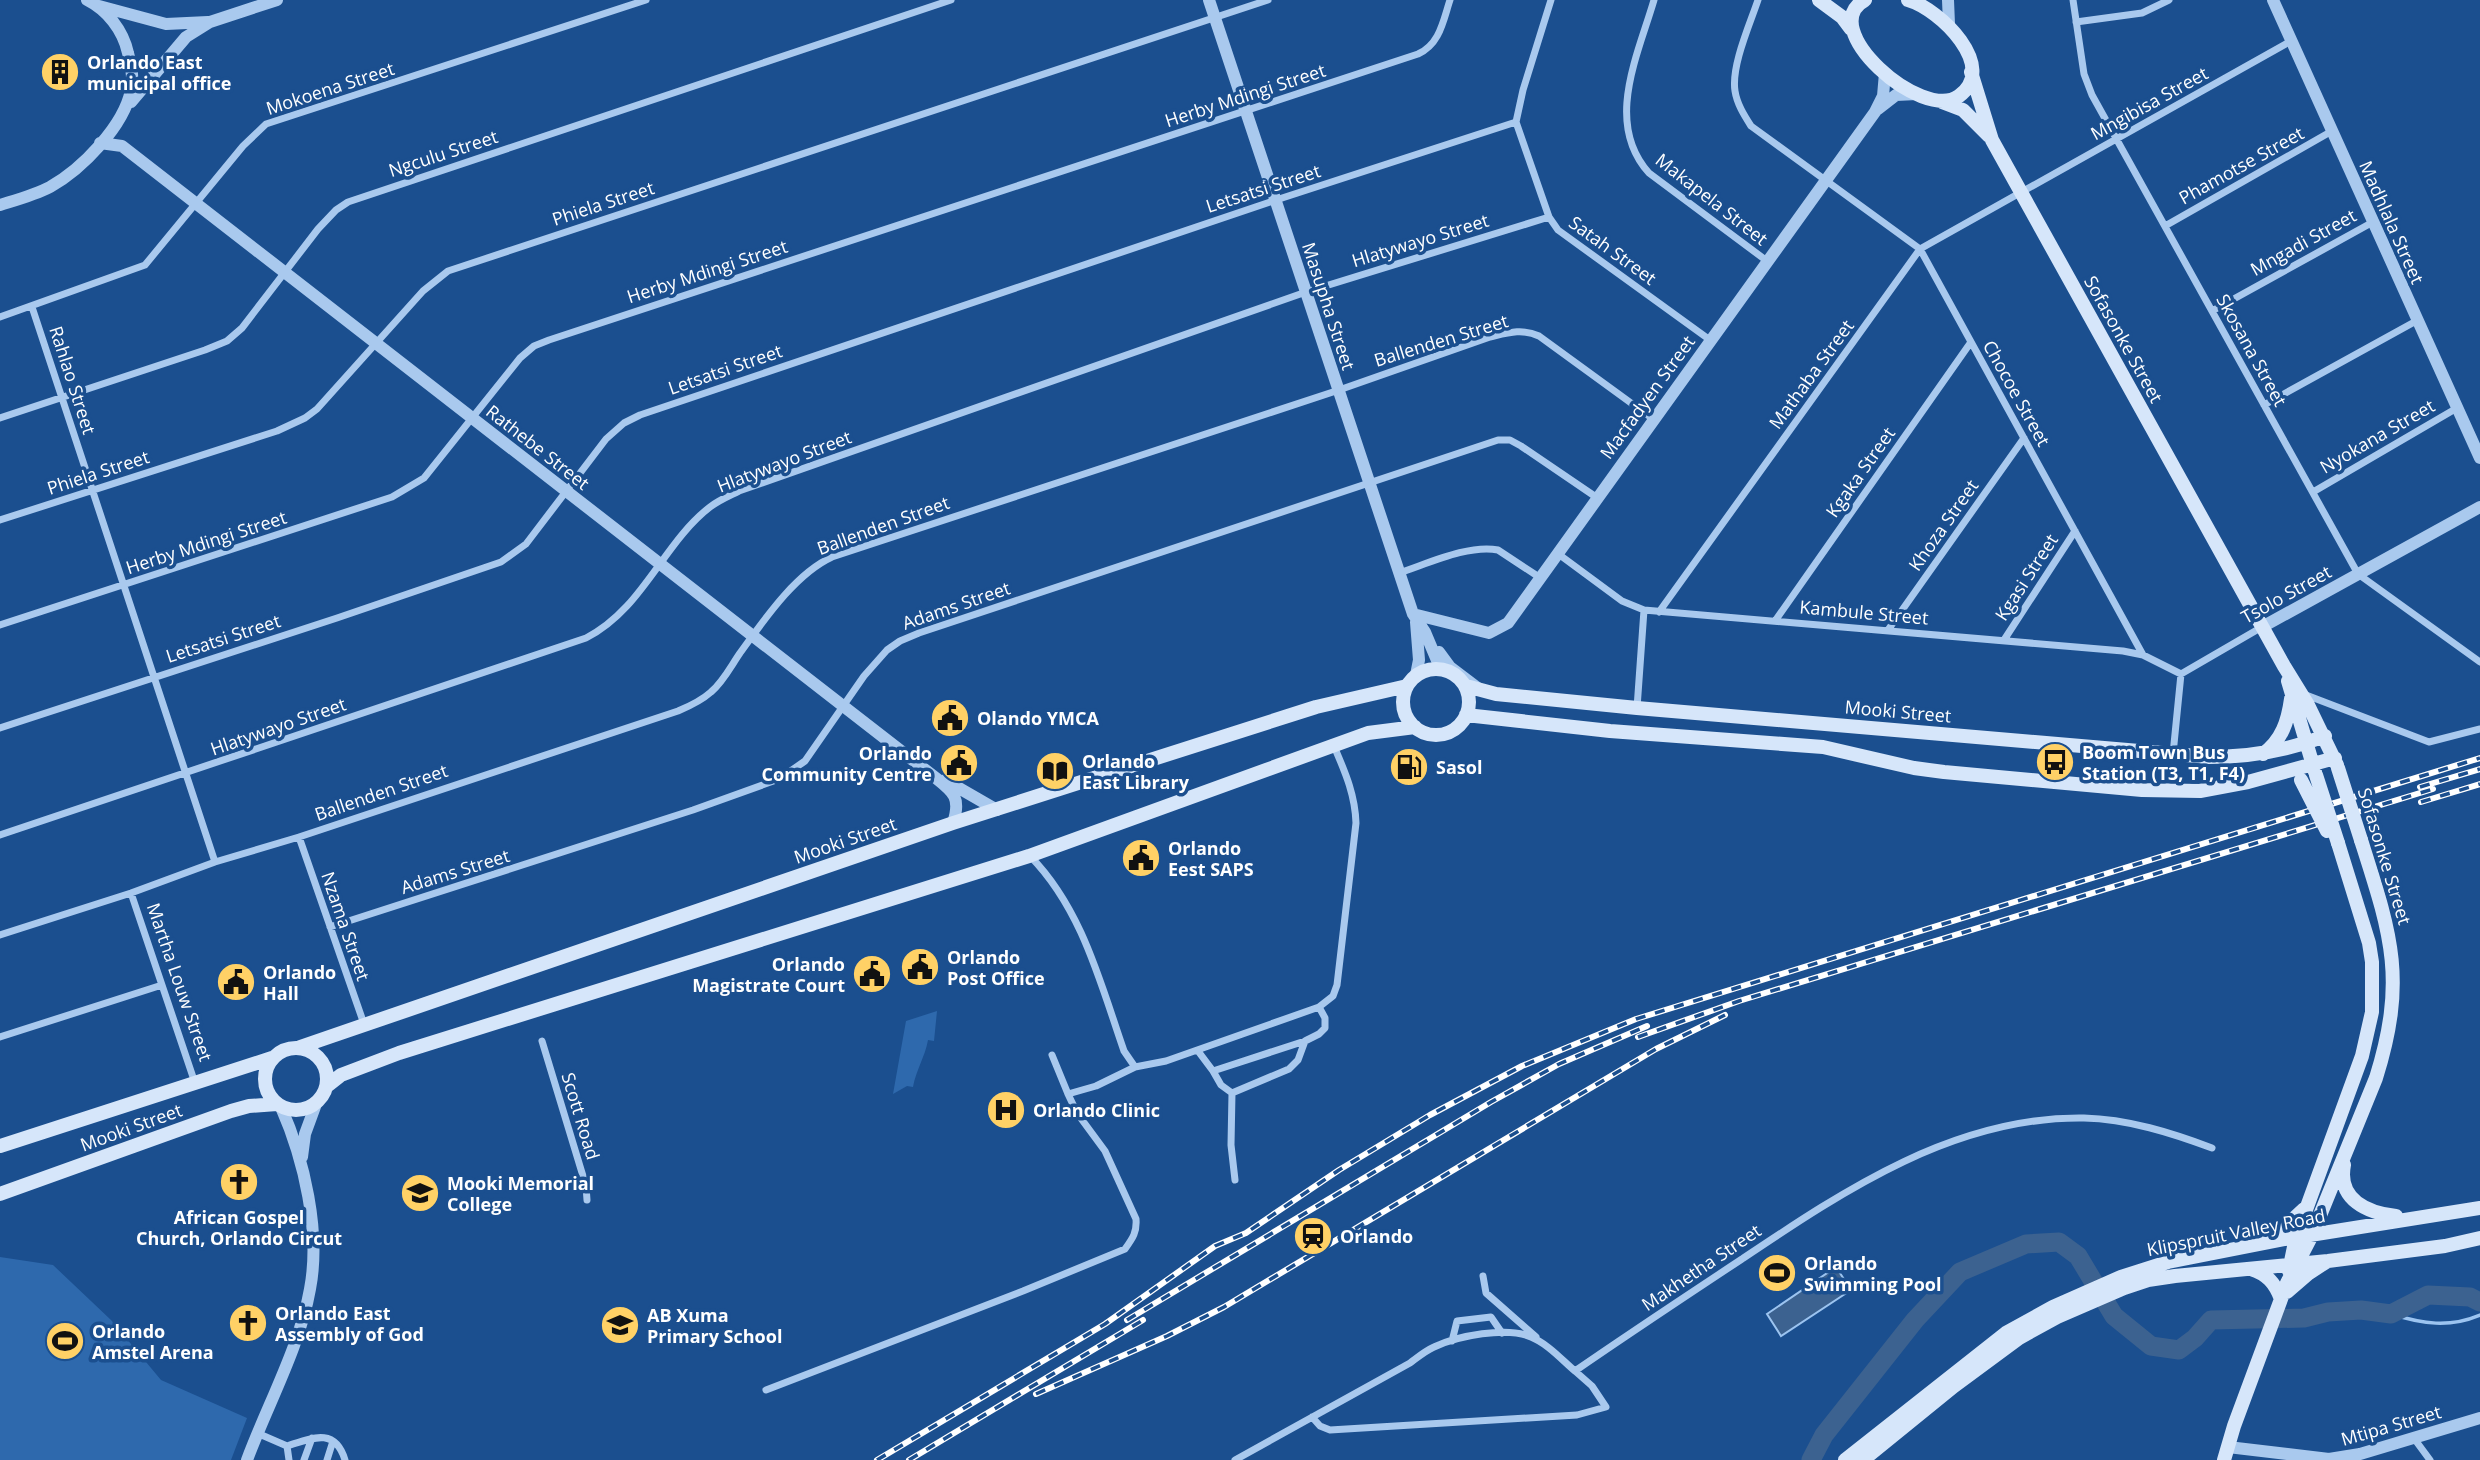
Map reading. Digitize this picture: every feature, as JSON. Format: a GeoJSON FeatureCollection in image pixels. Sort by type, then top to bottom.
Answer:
{"type":"FeatureCollection","features":[{"type":"Feature","properties":{"kind":"main road","name":"Sofasonke Street"},"geometry":{"type":"LineString","coordinates":[[1819,0],[1842,17],[1867,54],[1885,73],[1917,94],[1951,104],[1969,115],[1992,140]]}},
{"type":"Feature","properties":{"kind":"main road"},"geometry":{"type":"LineString","coordinates":[[1851,29],[1852,12],[1865,0]]}},
{"type":"Feature","properties":{"kind":"main road","name":"Sofasonke Street"},"geometry":{"type":"LineString","coordinates":[[1915,1],[1948,24],[1966,52],[1992,140],[2284,666],[2296,694],[2335,841],[2369,943],[2374,991],[2362,1056],[2296,1237],[2294,1263]]}},
{"type":"Feature","properties":{"kind":"main road"},"geometry":{"type":"LineString","coordinates":[[1942,102],[1959,96],[1967,88],[1972,72]]}},
{"type":"Feature","properties":{"kind":"main road"},"geometry":{"type":"LineString","coordinates":[[1415,727],[1404,710],[1404,696],[1412,680],[1426,670],[1441,670],[1466,686],[1469,699],[1463,720]]}},
{"type":"Feature","properties":{"kind":"main road","name":"Mooki Street"},"geometry":{"type":"LineString","coordinates":[[300,1047],[953,823],[1316,707],[1412,680]]}},
{"type":"Feature","properties":{"kind":"main road","name":"Mooki Street"},"geometry":{"type":"LineString","coordinates":[[1466,686],[1496,694],[1637,708],[2218,757],[2262,754],[2325,736]]}},
{"type":"Feature","properties":{"kind":"main road","name":"Sofasonke Street"},"geometry":{"type":"LineString","coordinates":[[2294,1263],[2312,1235],[2384,1053],[2394,989],[2390,936],[2336,763],[2325,736],[2296,694]]}},
{"type":"Feature","properties":{"kind":"main road"},"geometry":{"type":"LineString","coordinates":[[2262,754],[2272,747],[2282,732],[2296,694]]}},
{"type":"Feature","properties":{"kind":"main road"},"geometry":{"type":"LineString","coordinates":[[327,1086],[324,1064],[314,1053],[300,1047],[280,1052],[272,1058],[267,1067],[265,1083],[270,1097],[279,1105],[299,1110],[316,1104],[327,1086],[341,1075],[400,1053],[1029,856],[1368,733],[1415,727],[1431,734],[1443,734],[1463,720],[1541,724],[1823,747],[1914,768],[2142,790],[2200,791],[2225,788],[2296,775],[2336,763]]}},
{"type":"Feature","properties":{"kind":"main road"},"geometry":{"type":"LineString","coordinates":[[2296,775],[2335,841]]}},
{"type":"Feature","properties":{"kind":"main road","name":"Mooki Street"},"geometry":{"type":"LineString","coordinates":[[0,1146],[272,1058]]}},
{"type":"Feature","properties":{"kind":"main road","name":"Mooki Street"},"geometry":{"type":"LineString","coordinates":[[0,1194],[231,1111],[249,1106],[279,1105]]}},
{"type":"Feature","properties":{"kind":"main road"},"geometry":{"type":"LineString","coordinates":[[2348,1146],[2343,1171],[2345,1185],[2348,1193],[2366,1211],[2395,1216],[2436,1215]]}},
{"type":"Feature","properties":{"kind":"main road"},"geometry":{"type":"LineString","coordinates":[[2168,1262],[2193,1251],[2274,1232],[2290,1223],[2308,1204]]}},
{"type":"Feature","properties":{"kind":"main road","name":"Klipspruit Valley Road"},"geometry":{"type":"LineString","coordinates":[[1845,1460],[2006,1333],[2168,1262],[2296,1237],[2480,1208]]}},
{"type":"Feature","properties":{"kind":"main road","name":"Klipspruit Valley Road"},"geometry":{"type":"LineString","coordinates":[[2123,1283],[2328,1261],[2445,1246],[2480,1238]]}},
{"type":"Feature","properties":{"kind":"main road"},"geometry":{"type":"LineString","coordinates":[[2281,1299],[2298,1281],[2328,1261]]}},
{"type":"Feature","properties":{"kind":"main road"},"geometry":{"type":"LineString","coordinates":[[2226,1453],[2294,1263]]}},
{"type":"Feature","properties":{"kind":"main road"},"geometry":{"type":"LineString","coordinates":[[2249,1269],[2271,1281],[2281,1299]]}},
{"type":"Feature","properties":{"kind":"main road","name":"Klipspruit Valley Road"},"geometry":{"type":"LineString","coordinates":[[1863,1460],[1991,1358],[2055,1312]]}},
{"type":"Feature","properties":{"kind":"street"},"geometry":{"type":"LineString","coordinates":[[87,0],[99,6],[166,24],[210,22]]}},
{"type":"Feature","properties":{"kind":"street"},"geometry":{"type":"LineString","coordinates":[[0,205],[48,189],[83,163],[151,76],[186,37],[210,22],[277,0]]}},
{"type":"Feature","properties":{"kind":"street","name":"Mokoena Street"},"geometry":{"type":"LineString","coordinates":[[0,317],[145,265],[243,146],[266,124],[646,0]]}},
{"type":"Feature","properties":{"kind":"street","name":"Ngculu Street"},"geometry":{"type":"LineString","coordinates":[[0,418],[205,351],[227,341],[242,328],[286,274],[318,229],[348,202],[951,0]]}},
{"type":"Feature","properties":{"kind":"street","name":"Masupha Street"},"geometry":{"type":"LineString","coordinates":[[1209,0],[1399,573],[1418,623],[1441,670]]}},
{"type":"Feature","properties":{"kind":"street","name":"Phiela Street"},"geometry":{"type":"LineString","coordinates":[[0,520],[277,432],[293,424],[317,409],[423,291],[448,271],[1268,0]]}},
{"type":"Feature","properties":{"kind":"street","name":"Herby Mdingi Street"},"geometry":{"type":"LineString","coordinates":[[0,625],[392,497],[424,478],[520,358],[534,346],[1423,52],[1440,34],[1450,0]]}},
{"type":"Feature","properties":{"kind":"street"},"geometry":{"type":"LineString","coordinates":[[1516,122],[1551,0]]}},
{"type":"Feature","properties":{"kind":"street","name":"Makapela Street"},"geometry":{"type":"LineString","coordinates":[[1654,0],[1627,92],[1625,113],[1631,144],[1649,173],[1767,261]]}},
{"type":"Feature","properties":{"kind":"street","name":"Chocoe Street"},"geometry":{"type":"LineString","coordinates":[[1758,0],[1735,77],[1735,91],[1741,110],[1751,126],[1920,249],[2143,654]]}},
{"type":"Feature","properties":{"kind":"street"},"geometry":{"type":"LineString","coordinates":[[1948,0],[1948,24]]}},
{"type":"Feature","properties":{"kind":"street","name":"Skosana Street"},"geometry":{"type":"LineString","coordinates":[[2073,0],[2087,82],[2358,574],[2480,662]]}},
{"type":"Feature","properties":{"kind":"street"},"geometry":{"type":"LineString","coordinates":[[2076,22],[2142,13],[2169,0]]}},
{"type":"Feature","properties":{"kind":"street","name":"Madhlala Street"},"geometry":{"type":"LineString","coordinates":[[2273,0],[2480,458]]}},
{"type":"Feature","properties":{"kind":"street"},"geometry":{"type":"LineString","coordinates":[[99,6],[121,32],[127,49],[132,79],[125,110]]}},
{"type":"Feature","properties":{"kind":"street","name":"Mngibisa Street"},"geometry":{"type":"LineString","coordinates":[[2021,192],[2291,41]]}},
{"type":"Feature","properties":{"kind":"street","name":"Macfadyen Street"},"geometry":{"type":"LineString","coordinates":[[1418,623],[1489,632],[1508,622],[1875,112],[1883,96],[1885,73]]}},
{"type":"Feature","properties":{"kind":"street","name":"Macfadyen Street"},"geometry":{"type":"LineString","coordinates":[[1875,112],[1896,95],[1917,94]]}},
{"type":"Feature","properties":{"kind":"street","name":"Letsatsi Street"},"geometry":{"type":"LineString","coordinates":[[0,728],[501,562],[526,544],[606,439],[624,423],[640,415],[1276,200],[1516,122]]}},
{"type":"Feature","properties":{"kind":"street","name":"Satah Street"},"geometry":{"type":"LineString","coordinates":[[1516,122],[1549,217],[1558,230],[1710,340]]}},
{"type":"Feature","properties":{"kind":"street"},"geometry":{"type":"LineString","coordinates":[[100,143],[122,146],[115,125]]}},
{"type":"Feature","properties":{"kind":"street","name":"Phamotse Street"},"geometry":{"type":"LineString","coordinates":[[2165,226],[2332,131]]}},
{"type":"Feature","properties":{"kind":"street","name":"Rathebe Street"},"geometry":{"type":"LineString","coordinates":[[122,146],[932,775],[949,789],[957,802],[958,809],[953,823]]}},
{"type":"Feature","properties":{"kind":"street","name":"Mathaba Street"},"geometry":{"type":"LineString","coordinates":[[1659,612],[1920,249],[2021,192]]}},
{"type":"Feature","properties":{"kind":"street","name":"Hlatywayo Street"},"geometry":{"type":"LineString","coordinates":[[0,835],[586,638],[611,623],[708,508],[739,491],[1306,292],[1549,217]]}},
{"type":"Feature","properties":{"kind":"street","name":"Mngadi Street"},"geometry":{"type":"LineString","coordinates":[[2212,311],[2373,222]]}},
{"type":"Feature","properties":{"kind":"street","name":"Rahlao Street"},"geometry":{"type":"LineString","coordinates":[[32,307],[215,862]]}},
{"type":"Feature","properties":{"kind":"street"},"geometry":{"type":"LineString","coordinates":[[2264,405],[2418,320]]}},
{"type":"Feature","properties":{"kind":"street","name":"Ballenden Street"},"geometry":{"type":"LineString","coordinates":[[0,935],[692,706],[717,687],[752,636],[807,573],[832,557],[1339,390],[1490,337],[1513,331],[1531,332],[1653,419]]}},
{"type":"Feature","properties":{"kind":"street","name":"Kgaka Street"},"geometry":{"type":"LineString","coordinates":[[1775,621],[1971,342]]}},
{"type":"Feature","properties":{"kind":"street","name":"Nyokana Street"},"geometry":{"type":"LineString","coordinates":[[2312,492],[2458,408]]}},
{"type":"Feature","properties":{"kind":"street","name":"Khoza Street"},"geometry":{"type":"LineString","coordinates":[[1888,630],[2024,438]]}},
{"type":"Feature","properties":{"kind":"street","name":"Adams Street"},"geometry":{"type":"LineString","coordinates":[[330,927],[765,786],[793,771],[805,761],[876,662],[900,641],[1498,440],[1510,440],[1596,497]]}},
{"type":"Feature","properties":{"kind":"street","name":"Tsolo Street"},"geometry":{"type":"LineString","coordinates":[[2181,674],[2480,507]]}},
{"type":"Feature","properties":{"kind":"street","name":"Kgasi Street"},"geometry":{"type":"LineString","coordinates":[[2004,640],[2075,531]]}},
{"type":"Feature","properties":{"kind":"street"},"geometry":{"type":"LineString","coordinates":[[1399,573],[1474,550],[1491,549],[1498,550],[1539,577]]}},
{"type":"Feature","properties":{"kind":"street","name":"Kambule Street"},"geometry":{"type":"LineString","coordinates":[[1556,553],[1622,601],[1644,610],[2143,654],[2181,674]]}},
{"type":"Feature","properties":{"kind":"street"},"geometry":{"type":"LineString","coordinates":[[1637,708],[1644,610]]}},
{"type":"Feature","properties":{"kind":"street"},"geometry":{"type":"LineString","coordinates":[[1418,623],[1446,663],[1481,690]]}},
{"type":"Feature","properties":{"kind":"street","name":"Masupha Street"},"geometry":{"type":"LineString","coordinates":[[1412,680],[1419,660],[1418,623]]}},
{"type":"Feature","properties":{"kind":"street"},"geometry":{"type":"LineString","coordinates":[[2173,754],[2181,674]]}},
{"type":"Feature","properties":{"kind":"street"},"geometry":{"type":"LineString","coordinates":[[2296,694],[2429,742],[2480,729]]}},
{"type":"Feature","properties":{"kind":"street"},"geometry":{"type":"LineString","coordinates":[[1068,1094],[1096,1086],[1135,1067],[1156,1064],[1198,1051],[1319,1007],[1333,996],[1337,985],[1356,823],[1353,791],[1334,746]]}},
{"type":"Feature","properties":{"kind":"street","name":"Rathebe Street"},"geometry":{"type":"LineString","coordinates":[[932,775],[997,810]]}},
{"type":"Feature","properties":{"kind":"street","name":"Nzama Street"},"geometry":{"type":"LineString","coordinates":[[299,837],[364,1024]]}},
{"type":"Feature","properties":{"kind":"street"},"geometry":{"type":"LineString","coordinates":[[1044,871],[1047,849]]}},
{"type":"Feature","properties":{"kind":"street"},"geometry":{"type":"LineString","coordinates":[[1029,856],[1066,901],[1080,927],[1124,1051],[1135,1067]]}},
{"type":"Feature","properties":{"kind":"street","name":"Martha Louw Street"},"geometry":{"type":"LineString","coordinates":[[131,893],[195,1083]]}},
{"type":"Feature","properties":{"kind":"street"},"geometry":{"type":"LineString","coordinates":[[0,1037],[162,985]]}},
{"type":"Feature","properties":{"kind":"street"},"geometry":{"type":"LineString","coordinates":[[1213,1071],[1319,1034],[1326,1023],[1319,1007]]}},
{"type":"Feature","properties":{"kind":"street","name":"Scott Road"},"geometry":{"type":"LineString","coordinates":[[542,1041],[586,1186],[587,1200]]}},
{"type":"Feature","properties":{"kind":"street"},"geometry":{"type":"LineString","coordinates":[[1232,1093],[1289,1069],[1298,1060],[1305,1041]]}},
{"type":"Feature","properties":{"kind":"street"},"geometry":{"type":"LineString","coordinates":[[1198,1051],[1221,1085],[1232,1093]]}},
{"type":"Feature","properties":{"kind":"street"},"geometry":{"type":"LineString","coordinates":[[766,1390],[1023,1292],[1125,1249],[1134,1237],[1136,1219],[1105,1151],[1077,1113],[1052,1055]]}},
{"type":"Feature","properties":{"kind":"street"},"geometry":{"type":"LineString","coordinates":[[1232,1093],[1231,1145],[1235,1180]]}},
{"type":"Feature","properties":{"kind":"street"},"geometry":{"type":"LineString","coordinates":[[301,1161],[305,1134],[316,1104]]}},
{"type":"Feature","properties":{"kind":"street"},"geometry":{"type":"LineString","coordinates":[[247,1460],[303,1319],[314,1257],[301,1161],[279,1105]]}},
{"type":"Feature","properties":{"kind":"street","name":"Makhetha Street"},"geometry":{"type":"LineString","coordinates":[[1575,1371],[1838,1196],[1913,1157],[1967,1136],[2016,1124],[2084,1118],[2161,1131],[2212,1149]]}},
{"type":"Feature","properties":{"kind":"street"},"geometry":{"type":"LineString","coordinates":[[1312,1417],[1320,1426],[1330,1430],[1577,1415],[1606,1407],[1592,1386],[1486,1293],[1483,1276]]}},
{"type":"Feature","properties":{"kind":"street"},"geometry":{"type":"LineString","coordinates":[[1452,1341],[1457,1321],[1491,1317],[1502,1333]]}},
{"type":"Feature","properties":{"kind":"street"},"geometry":{"type":"LineString","coordinates":[[1235,1460],[1410,1363],[1432,1348],[1452,1341],[1502,1333],[1530,1336],[1545,1345]]}},
{"type":"Feature","properties":{"kind":"street","name":"Mtipa Street"},"geometry":{"type":"LineString","coordinates":[[2226,1453],[2329,1459],[2360,1454],[2480,1419]]}},
{"type":"Feature","properties":{"kind":"street"},"geometry":{"type":"LineString","coordinates":[[257,1433],[287,1446],[321,1437],[333,1441],[342,1449],[345,1460]]}},
{"type":"Feature","properties":{"kind":"street"},"geometry":{"type":"LineString","coordinates":[[2413,1437],[2430,1460]]}},
{"type":"Feature","properties":{"kind":"street"},"geometry":{"type":"LineString","coordinates":[[304,1460],[312,1438]]}},
{"type":"Feature","properties":{"kind":"street"},"geometry":{"type":"LineString","coordinates":[[327,1460],[333,1441]]}},
{"type":"Feature","properties":{"kind":"street"},"geometry":{"type":"LineString","coordinates":[[287,1446],[289,1460]]}},
{"type":"Feature","properties":{"kind":"shaded area"},"geometry":{"type":"Polygon","coordinates":[[[937,1011],[934,1041],[928,1040],[913,1087],[907,1086],[893,1094],[906,1021],[937,1011]]]}},
{"type":"Feature","properties":{"kind":"shaded area","name":"Orlando Amstel Arena"},"geometry":{"type":"Polygon","coordinates":[[[0,1257],[53,1265],[111,1320],[161,1380],[247,1418],[231,1460],[0,1460],[0,1257]]]}},
{"type":"Feature","properties":{"kind":"shaded area"},"geometry":{"type":"Polygon","coordinates":[[[1836,1267],[1851,1290],[1781,1336],[1767,1314],[1836,1267]]]}},
{"type":"Feature","properties":{"kind":"waterway"},"geometry":{"type":"LineString","coordinates":[[1811,1460],[1824,1435],[1915,1320],[1960,1272],[2026,1244],[2059,1242],[2078,1256],[2114,1316],[2151,1346],[2179,1350],[2195,1338],[2211,1320],[2304,1318],[2328,1312],[2361,1310],[2391,1314],[2428,1295],[2470,1297],[2480,1302]]}},
{"type":"Feature","properties":{"kind":"waterway"},"geometry":{"type":"LineString","coordinates":[[2391,1314],[2436,1323],[2458,1322],[2480,1315]]}},
{"type":"Feature","properties":{"kind":"railway"},"geometry":{"type":"LineString","coordinates":[[877,1460],[1105,1324],[1215,1246],[1246,1233],[1339,1170],[1430,1115],[1522,1066],[1636,1019],[2480,758]]}},
{"type":"Feature","properties":{"kind":"railway"},"geometry":{"type":"LineString","coordinates":[[2420,787],[2480,769]]}},
{"type":"Feature","properties":{"kind":"railway"},"geometry":{"type":"LineString","coordinates":[[2421,802],[2480,784]]}},
{"type":"Feature","properties":{"kind":"railway"},"geometry":{"type":"LineString","coordinates":[[1638,1037],[1739,1001],[2433,789]]}},
{"type":"Feature","properties":{"kind":"railway"},"geometry":{"type":"LineString","coordinates":[[1036,1394],[1167,1336],[1224,1307],[1656,1049],[1725,1015]]}},
{"type":"Feature","properties":{"kind":"railway"},"geometry":{"type":"LineString","coordinates":[[1127,1320],[1491,1102],[1559,1064],[1647,1026]]}},
{"type":"Feature","properties":{"kind":"railway"},"geometry":{"type":"LineString","coordinates":[[909,1460],[1143,1320]]}},
{"type":"Feature","properties":{"kind":"place","name":"Orlando East municipal office"},"geometry":{"type":"Point","coordinates":[60,72]}},
{"type":"Feature","properties":{"kind":"place","name":"Olando YMCA"},"geometry":{"type":"Point","coordinates":[950,718]}},
{"type":"Feature","properties":{"kind":"place","name":"Boom Town Bus Station (T3, T1, F4)"},"geometry":{"type":"Point","coordinates":[2055,762]}},
{"type":"Feature","properties":{"kind":"place","name":"Orlando Community Centre"},"geometry":{"type":"Point","coordinates":[959,763]}},
{"type":"Feature","properties":{"kind":"place","name":"Sasol"},"geometry":{"type":"Point","coordinates":[1409,767]}},
{"type":"Feature","properties":{"kind":"place","name":"Orlando East Library"},"geometry":{"type":"Point","coordinates":[1055,771]}},
{"type":"Feature","properties":{"kind":"place","name":"Orlando Eest SAPS"},"geometry":{"type":"Point","coordinates":[1141,858]}},
{"type":"Feature","properties":{"kind":"place","name":"Orlando Post Office"},"geometry":{"type":"Point","coordinates":[920,967]}},
{"type":"Feature","properties":{"kind":"place","name":"Orlando Magistrate Court"},"geometry":{"type":"Point","coordinates":[872,974]}},
{"type":"Feature","properties":{"kind":"place","name":"Orlando Hall"},"geometry":{"type":"Point","coordinates":[236,982]}},
{"type":"Feature","properties":{"kind":"place","name":"Orlando Clinic"},"geometry":{"type":"Point","coordinates":[1006,1110]}},
{"type":"Feature","properties":{"kind":"place","name":"African Gospel Church, Orlando Circut"},"geometry":{"type":"Point","coordinates":[239,1182]}},
{"type":"Feature","properties":{"kind":"place","name":"Mooki Memorial College"},"geometry":{"type":"Point","coordinates":[420,1193]}},
{"type":"Feature","properties":{"kind":"place","name":"Orlando"},"geometry":{"type":"Point","coordinates":[1313,1236]}},
{"type":"Feature","properties":{"kind":"place","name":"Orlando Swimming Pool"},"geometry":{"type":"Point","coordinates":[1777,1273]}},
{"type":"Feature","properties":{"kind":"place","name":"Orlando East Assembly of God"},"geometry":{"type":"Point","coordinates":[248,1323]}},
{"type":"Feature","properties":{"kind":"place","name":"AB Xuma Primary School"},"geometry":{"type":"Point","coordinates":[620,1325]}},
{"type":"Feature","properties":{"kind":"place","name":"Orlando Amstel Arena"},"geometry":{"type":"Point","coordinates":[65,1341]}}]}
